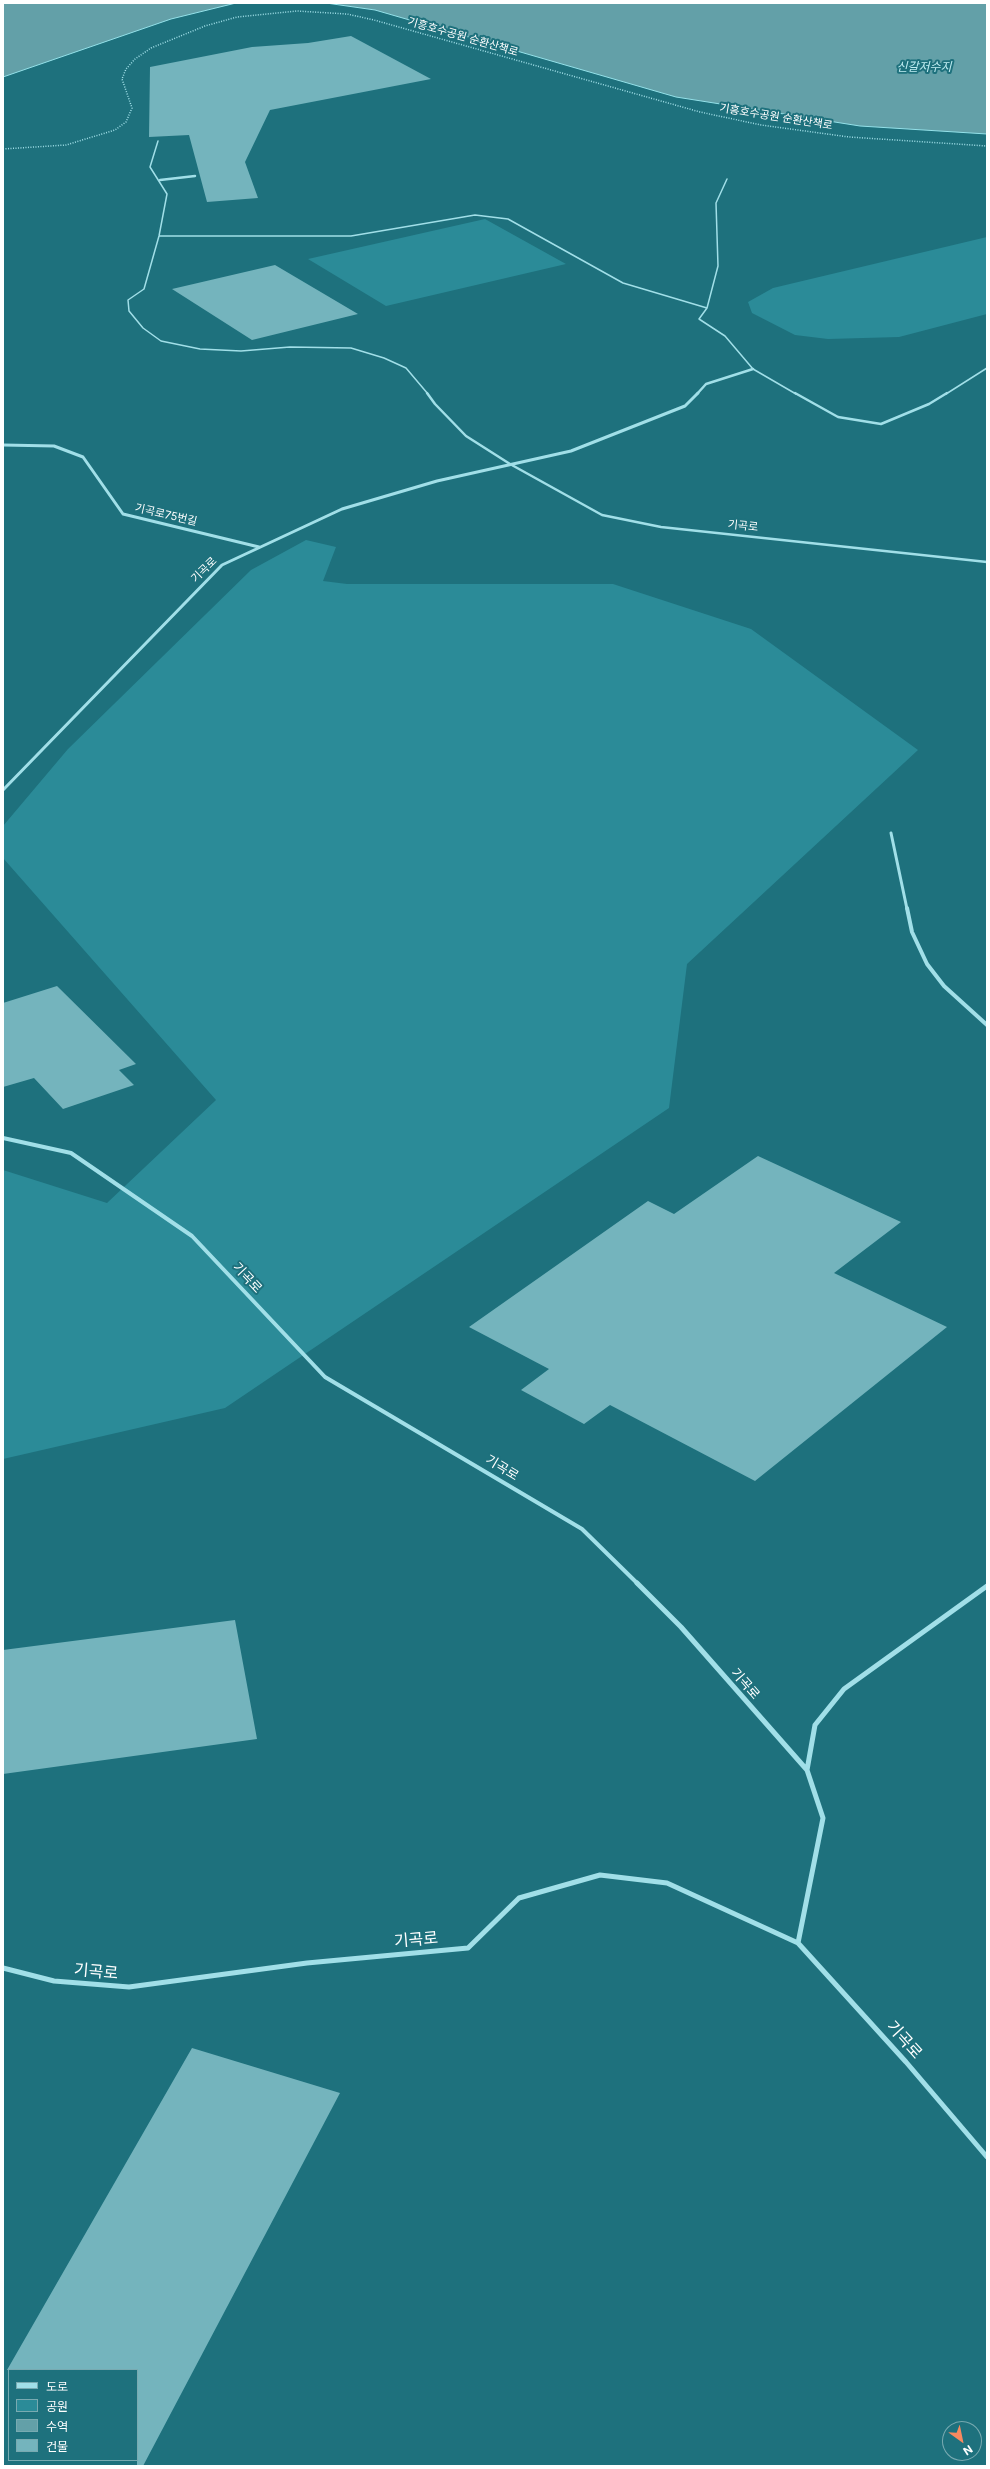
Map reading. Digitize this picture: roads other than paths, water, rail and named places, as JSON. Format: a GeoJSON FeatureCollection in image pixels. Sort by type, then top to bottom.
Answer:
{"type":"FeatureCollection","features":[{"type":"Feature","properties":{"kind":"street"},"geometry":{"type":"LineString","coordinates":[[160,180],[195,176]]}},
{"type":"Feature","properties":{"kind":"street","name":"기곡로"},"geometry":{"type":"LineString","coordinates":[[3,790],[222,565],[342,509],[437,481],[571,451],[685,406],[706,384],[753,369]]}},
{"type":"Feature","properties":{"kind":"street","name":"기곡로75번길"},"geometry":{"type":"LineString","coordinates":[[3,445],[54,446],[83,457],[123,514],[259,547]]}},
{"type":"Feature","properties":{"kind":"street"},"geometry":{"type":"LineString","coordinates":[[891,833],[912,932],[927,964],[944,986],[987,1025]]}},
{"type":"Feature","properties":{"kind":"street","name":"기곡로"},"geometry":{"type":"LineString","coordinates":[[3,1138],[71,1153],[192,1236],[325,1377],[582,1529],[681,1627],[807,1770],[823,1818],[798,1943]]}},
{"type":"Feature","properties":{"kind":"street"},"geometry":{"type":"LineString","coordinates":[[807,1770],[815,1725],[844,1689],[987,1586]]}},
{"type":"Feature","properties":{"kind":"street","name":"기곡로"},"geometry":{"type":"LineString","coordinates":[[3,1968],[54,1981],[129,1987],[307,1963],[468,1948],[519,1898],[600,1875],[667,1883],[798,1943],[906,2062],[987,2157]]}},
{"type":"Feature","properties":{"kind":"lane"},"geometry":{"type":"LineString","coordinates":[[158,141],[150,167],[160,180],[167,194],[159,236],[144,289],[128,300],[129,311],[143,328],[161,341],[200,349],[241,351],[290,347],[351,348],[384,358],[406,368],[421,383],[435,404],[466,436],[510,464]]}},
{"type":"Feature","properties":{"kind":"lane"},"geometry":{"type":"LineString","coordinates":[[727,179],[716,203],[718,266],[707,308],[699,319],[725,336],[753,369],[838,417],[881,424],[928,404],[987,368]]}},
{"type":"Feature","properties":{"kind":"lane"},"geometry":{"type":"LineString","coordinates":[[159,236],[351,236],[475,215],[508,219],[623,283],[707,308]]}},
{"type":"Feature","properties":{"kind":"lane","name":"기곡로"},"geometry":{"type":"LineString","coordinates":[[510,464],[602,515],[661,527],[987,562]]}},
{"type":"Feature","properties":{"kind":"water"},"geometry":{"type":"Polygon","coordinates":[[[3,3],[236,3],[171,19],[3,77],[3,3]]]}},
{"type":"Feature","properties":{"kind":"water","name":"신갈저수지"},"geometry":{"type":"Polygon","coordinates":[[[326,3],[987,3],[987,134],[860,126],[676,97],[375,10],[326,3]]]}}]}
